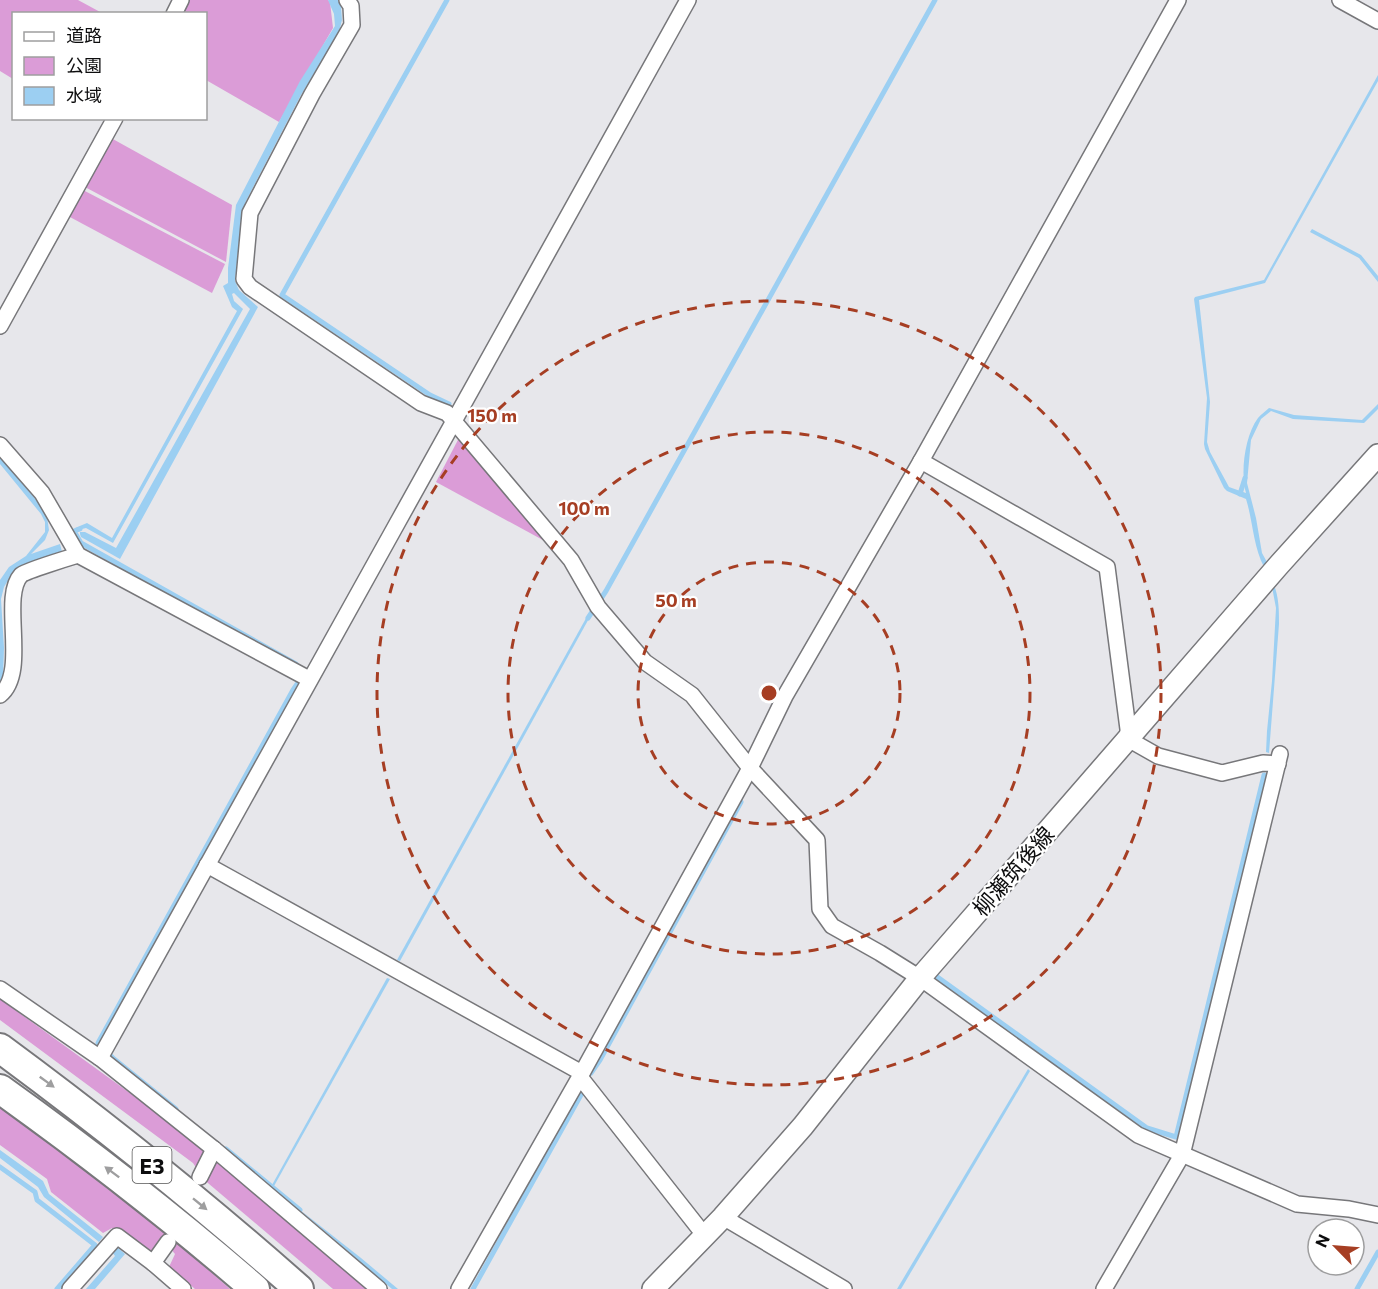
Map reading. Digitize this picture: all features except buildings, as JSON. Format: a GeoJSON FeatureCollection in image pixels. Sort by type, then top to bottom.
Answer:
{"type":"FeatureCollection","features":[{"type":"Feature","properties":{"kind":"highway","name":"E3"},"geometry":{"type":"LineString","coordinates":[[0,1048],[147,1161],[299,1289]]}},
{"type":"Feature","properties":{"kind":"highway","name":"E3"},"geometry":{"type":"LineString","coordinates":[[0,1089],[130,1185],[255,1289]]}},
{"type":"Feature","properties":{"kind":"main road","name":"柳瀬筑後線"},"geometry":{"type":"LineString","coordinates":[[653,1289],[723,1217],[803,1126],[920,978],[1278,566],[1378,455]]}},
{"type":"Feature","properties":{"kind":"street"},"geometry":{"type":"LineString","coordinates":[[347,0],[351,6],[352,25],[312,94],[250,213],[244,279],[250,287],[421,403],[447,413],[571,560],[598,607],[645,662],[692,695],[750,768],[817,840],[820,909],[832,926],[920,978],[1138,1135],[1297,1204],[1349,1209],[1378,1215]]}},
{"type":"Feature","properties":{"kind":"street"},"geometry":{"type":"LineString","coordinates":[[100,1058],[688,0]]}},
{"type":"Feature","properties":{"kind":"street"},"geometry":{"type":"LineString","coordinates":[[459,1289],[581,1075],[750,768],[785,696],[921,461],[1178,0]]}},
{"type":"Feature","properties":{"kind":"street"},"geometry":{"type":"LineString","coordinates":[[1340,0],[1378,21]]}},
{"type":"Feature","properties":{"kind":"street"},"geometry":{"type":"LineString","coordinates":[[0,326],[114,120]]}},
{"type":"Feature","properties":{"kind":"street"},"geometry":{"type":"LineString","coordinates":[[0,445],[42,493],[78,555],[309,679]]}},
{"type":"Feature","properties":{"kind":"street"},"geometry":{"type":"LineString","coordinates":[[921,461],[1107,567],[1128,739],[1158,756],[1222,773],[1279,759],[1182,1155],[1104,1289]]}},
{"type":"Feature","properties":{"kind":"street"},"geometry":{"type":"LineString","coordinates":[[0,695],[4,693],[13,673],[13,589],[22,574],[78,555]]}},
{"type":"Feature","properties":{"kind":"street"},"geometry":{"type":"LineString","coordinates":[[207,865],[581,1075],[705,1236]]}},
{"type":"Feature","properties":{"kind":"street"},"geometry":{"type":"LineString","coordinates":[[0,989],[100,1058],[214,1149],[379,1289]]}},
{"type":"Feature","properties":{"kind":"street"},"geometry":{"type":"LineString","coordinates":[[200,1178],[214,1149]]}},
{"type":"Feature","properties":{"kind":"street"},"geometry":{"type":"LineString","coordinates":[[723,1217],[844,1289]]}},
{"type":"Feature","properties":{"kind":"street"},"geometry":{"type":"LineString","coordinates":[[70,1289],[117,1236],[183,1289]]}},
{"type":"Feature","properties":{"kind":"street"},"geometry":{"type":"LineString","coordinates":[[153,1263],[168,1242]]}},
{"type":"Feature","properties":{"kind":"green space"},"geometry":{"type":"Polygon","coordinates":[[[0,0],[78,0],[100,12],[12,12],[12,78],[0,71],[0,0]]]}},
{"type":"Feature","properties":{"kind":"green space"},"geometry":{"type":"Polygon","coordinates":[[[189,0],[328,0],[333,28],[279,122],[207,81],[207,12],[183,12],[189,0]]]}},
{"type":"Feature","properties":{"kind":"green space"},"geometry":{"type":"Polygon","coordinates":[[[111,138],[232,205],[226,262],[83,186],[111,138]]]}},
{"type":"Feature","properties":{"kind":"green space"},"geometry":{"type":"Polygon","coordinates":[[[83,190],[225,264],[212,293],[68,216],[83,190]]]}},
{"type":"Feature","properties":{"kind":"green space"},"geometry":{"type":"Polygon","coordinates":[[[460,436],[552,545],[436,482],[460,436]]]}},
{"type":"Feature","properties":{"kind":"green space"},"geometry":{"type":"Polygon","coordinates":[[[0,999],[210,1151],[199,1172],[193,1163],[0,1020],[0,999]]]}},
{"type":"Feature","properties":{"kind":"green space"},"geometry":{"type":"Polygon","coordinates":[[[0,1108],[94,1174],[169,1235],[154,1257],[112,1228],[103,1233],[51,1192],[47,1179],[0,1145],[0,1108]]]}},
{"type":"Feature","properties":{"kind":"green space"},"geometry":{"type":"Polygon","coordinates":[[[215,1154],[370,1289],[333,1289],[202,1178],[215,1154]]]}},
{"type":"Feature","properties":{"kind":"green space"},"geometry":{"type":"Polygon","coordinates":[[[175,1240],[230,1289],[195,1289],[169,1267],[175,1254],[170,1248],[175,1240]]]}},
{"type":"Feature","properties":{"kind":"water"},"geometry":{"type":"Polygon","coordinates":[[[328,0],[338,0],[341,6],[342,20],[339,32],[301,95],[246,201],[242,214],[235,281],[239,290],[258,307],[120,559],[81,537],[80,532],[85,532],[116,548],[250,309],[234,293],[232,294],[234,301],[243,309],[113,543],[86,528],[74,531],[75,528],[87,523],[112,538],[237,311],[232,307],[223,286],[228,283],[236,205],[300,81],[335,26],[334,14],[328,0]]]}},
{"type":"Feature","properties":{"kind":"water"},"geometry":{"type":"Polygon","coordinates":[[[1378,75],[1378,81],[1265,283],[1199,300],[1210,402],[1207,442],[1229,487],[1246,493],[1244,465],[1247,444],[1254,425],[1269,408],[1294,415],[1362,420],[1378,404],[1378,409],[1364,423],[1293,419],[1271,411],[1261,419],[1251,440],[1247,483],[1262,553],[1268,564],[1264,567],[1246,499],[1224,488],[1205,449],[1207,398],[1194,299],[1264,280],[1378,75]]]}},
{"type":"Feature","properties":{"kind":"water"},"geometry":{"type":"Polygon","coordinates":[[[1312,229],[1361,255],[1378,276],[1378,282],[1359,258],[1310,232],[1312,229]]]}},
{"type":"Feature","properties":{"kind":"water"},"geometry":{"type":"Polygon","coordinates":[[[0,457],[37,501],[47,517],[49,530],[45,540],[31,554],[60,544],[62,552],[21,566],[4,587],[1,599],[3,678],[0,684],[0,580],[9,567],[26,556],[45,532],[45,522],[0,464],[0,457]]]}},
{"type":"Feature","properties":{"kind":"water"},"geometry":{"type":"Polygon","coordinates":[[[1274,585],[1278,599],[1279,624],[1269,753],[1266,752],[1276,608],[1272,587],[1274,585]]]}},
{"type":"Feature","properties":{"kind":"water"},"geometry":{"type":"Polygon","coordinates":[[[590,611],[592,613],[400,961],[397,960],[590,611]]]}},
{"type":"Feature","properties":{"kind":"water"},"geometry":{"type":"Polygon","coordinates":[[[387,978],[390,979],[274,1186],[272,1185],[387,978]]]}},
{"type":"Feature","properties":{"kind":"water"},"geometry":{"type":"Polygon","coordinates":[[[1028,1069],[1030,1071],[901,1289],[897,1289],[1028,1069]]]}},
{"type":"Feature","properties":{"kind":"water"},"geometry":{"type":"Polygon","coordinates":[[[0,1150],[43,1181],[49,1194],[103,1237],[99,1242],[44,1197],[38,1187],[0,1158],[0,1150]]]}},
{"type":"Feature","properties":{"kind":"water"},"geometry":{"type":"Polygon","coordinates":[[[295,1206],[361,1258],[398,1289],[392,1289],[295,1206]]]}},
{"type":"Feature","properties":{"kind":"water"},"geometry":{"type":"Polygon","coordinates":[[[118,1248],[125,1254],[95,1289],[86,1289],[115,1256],[112,1252],[118,1248]]]}},
{"type":"Feature","properties":{"kind":"waterway"},"geometry":{"type":"LineString","coordinates":[[447,0],[282,295],[430,395],[449,404]]}},
{"type":"Feature","properties":{"kind":"waterway"},"geometry":{"type":"LineString","coordinates":[[588,618],[606,591],[935,0]]}},
{"type":"Feature","properties":{"kind":"waterway"},"geometry":{"type":"LineString","coordinates":[[1240,494],[1245,478]]}},
{"type":"Feature","properties":{"kind":"waterway"},"geometry":{"type":"LineString","coordinates":[[80,529],[74,531],[81,543],[296,664]]}},
{"type":"Feature","properties":{"kind":"waterway"},"geometry":{"type":"LineString","coordinates":[[176,1109],[114,1059],[98,1043],[302,677]]}},
{"type":"Feature","properties":{"kind":"waterway"},"geometry":{"type":"LineString","coordinates":[[936,976],[1147,1128],[1176,1137],[1264,775]]}},
{"type":"Feature","properties":{"kind":"waterway"},"geometry":{"type":"LineString","coordinates":[[591,1073],[741,802]]}},
{"type":"Feature","properties":{"kind":"waterway"},"geometry":{"type":"LineString","coordinates":[[473,1289],[582,1093]]}},
{"type":"Feature","properties":{"kind":"waterway"},"geometry":{"type":"LineString","coordinates":[[226,1149],[300,1210]]}},
{"type":"Feature","properties":{"kind":"waterway"},"geometry":{"type":"LineString","coordinates":[[0,1167],[35,1192],[37,1200],[95,1245],[57,1289]]}},
{"type":"Feature","properties":{"kind":"waterway"},"geometry":{"type":"LineString","coordinates":[[1357,1289],[1378,1252]]}}]}
